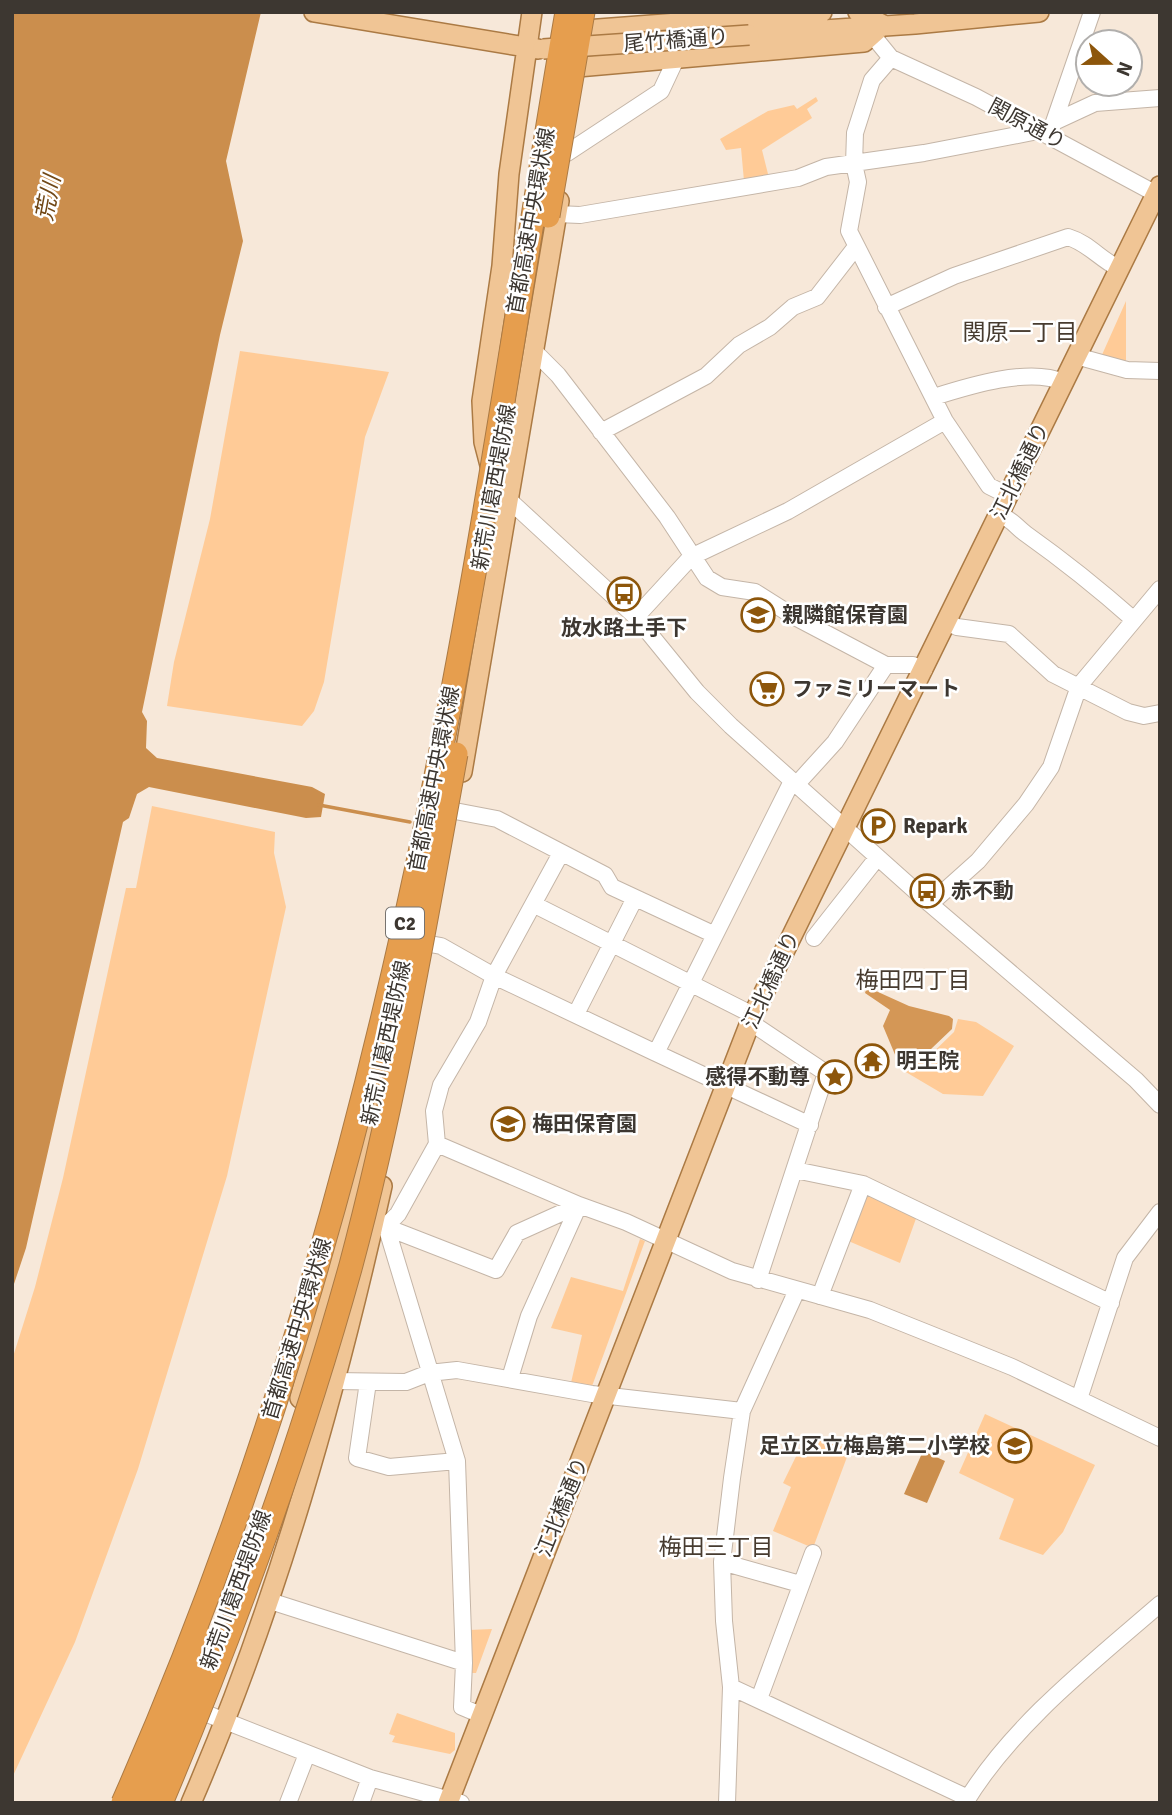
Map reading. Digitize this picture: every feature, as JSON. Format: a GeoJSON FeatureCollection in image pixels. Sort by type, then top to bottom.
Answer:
{"type":"FeatureCollection","features":[{"type":"Feature","properties":{"kind":"highway","name":"首都高速中央環状線"},"geometry":{"type":"LineString","coordinates":[[123,1803],[176,1678],[246,1492],[297,1335],[344,1172],[394,972],[430,806],[580,18]]}},
{"type":"Feature","properties":{"kind":"highway","name":"首都高速中央環状線"},"geometry":{"type":"LineString","coordinates":[[161,1803],[238,1614],[306,1419],[373,1176],[415,974],[490,563],[580,18]]}},
{"type":"Feature","properties":{"kind":"highway"},"geometry":{"type":"LineString","coordinates":[[142,1803],[166,1749],[230,1583],[285,1413],[326,1264],[344,1172]]}},
{"type":"Feature","properties":{"kind":"highway"},"geometry":{"type":"LineString","coordinates":[[173,1803],[266,1573],[286,1509],[306,1419]]}},
{"type":"Feature","properties":{"kind":"main road","name":"尾竹橋通り"},"geometry":{"type":"LineString","coordinates":[[314,12],[535,49],[749,35],[869,25],[915,18],[1039,12]]}},
{"type":"Feature","properties":{"kind":"main road"},"geometry":{"type":"LineString","coordinates":[[509,500],[496,479],[484,442],[482,401],[502,266],[509,174],[535,49],[532,12]]}},
{"type":"Feature","properties":{"kind":"main road"},"geometry":{"type":"LineString","coordinates":[[580,18],[822,12]]}},
{"type":"Feature","properties":{"kind":"main road","name":"新荒川葛西堤防線"},"geometry":{"type":"LineString","coordinates":[[191,1803],[270,1601],[304,1495],[380,1224],[455,811],[557,214],[567,153],[580,18]]}},
{"type":"Feature","properties":{"kind":"main road"},"geometry":{"type":"LineString","coordinates":[[575,67],[864,42],[869,25]]}},
{"type":"Feature","properties":{"kind":"main road","name":"新荒川葛西堤防線"},"geometry":{"type":"LineString","coordinates":[[151,1803],[192,1708],[269,1501],[314,1348],[348,1217],[436,808],[575,67]]}},
{"type":"Feature","properties":{"kind":"main road","name":"江北橋通り"},"geometry":{"type":"LineString","coordinates":[[453,1801],[481,1714],[751,1019],[1000,515],[1118,268],[1159,192]]}},
{"type":"Feature","properties":{"kind":"main road"},"geometry":{"type":"LineString","coordinates":[[134,1803],[176,1704],[192,1708]]}},
{"type":"Feature","properties":{"kind":"street"},"geometry":{"type":"LineString","coordinates":[[1047,129],[1092,12]]}},
{"type":"Feature","properties":{"kind":"street"},"geometry":{"type":"LineString","coordinates":[[869,25],[891,58],[872,80],[855,133],[858,197],[850,217],[849,232],[945,421],[989,486],[1009,496]]}},
{"type":"Feature","properties":{"kind":"street","name":"関原通り"},"geometry":{"type":"LineString","coordinates":[[891,58],[1047,129],[1159,192]]}},
{"type":"Feature","properties":{"kind":"street"},"geometry":{"type":"LineString","coordinates":[[567,153],[661,92],[676,59]]}},
{"type":"Feature","properties":{"kind":"street"},"geometry":{"type":"LineString","coordinates":[[557,214],[580,215],[798,178],[827,167],[1047,129],[1095,103],[1160,98]]}},
{"type":"Feature","properties":{"kind":"street"},"geometry":{"type":"LineString","coordinates":[[886,307],[954,276],[1068,237],[1084,242],[1095,255],[1118,268]]}},
{"type":"Feature","properties":{"kind":"street"},"geometry":{"type":"LineString","coordinates":[[601,432],[706,376],[739,345],[770,327],[793,307],[817,298],[855,248]]}},
{"type":"Feature","properties":{"kind":"street"},"geometry":{"type":"LineString","coordinates":[[533,350],[543,357],[667,517],[707,578],[722,587],[755,592],[793,616],[886,665],[913,665],[924,670]]}},
{"type":"Feature","properties":{"kind":"street"},"geometry":{"type":"LineString","coordinates":[[1076,356],[1127,370],[1160,371]]}},
{"type":"Feature","properties":{"kind":"street"},"geometry":{"type":"LineString","coordinates":[[934,397],[980,383],[1043,375],[1063,382]]}},
{"type":"Feature","properties":{"kind":"street"},"geometry":{"type":"LineString","coordinates":[[636,617],[691,557],[788,512],[945,421]]}},
{"type":"Feature","properties":{"kind":"street"},"geometry":{"type":"LineString","coordinates":[[509,500],[636,617],[697,692],[794,783],[929,904],[1136,1080],[1160,1105]]}},
{"type":"Feature","properties":{"kind":"street"},"geometry":{"type":"LineString","coordinates":[[1000,515],[1011,519],[1022,531],[1073,566],[1134,620]]}},
{"type":"Feature","properties":{"kind":"street"},"geometry":{"type":"LineString","coordinates":[[929,904],[978,861],[1037,790],[1051,768],[1079,685],[1160,589]]}},
{"type":"Feature","properties":{"kind":"street"},"geometry":{"type":"LineString","coordinates":[[947,622],[1009,634],[1053,674],[1128,712],[1144,716],[1160,713]]}},
{"type":"Feature","properties":{"kind":"street"},"geometry":{"type":"LineString","coordinates":[[656,1053],[794,783],[835,742],[886,665]]}},
{"type":"Feature","properties":{"kind":"street"},"geometry":{"type":"LineString","coordinates":[[455,811],[497,819],[605,875],[612,887],[715,935]]}},
{"type":"Feature","properties":{"kind":"street"},"geometry":{"type":"LineString","coordinates":[[380,1224],[398,1214],[437,1144],[434,1111],[441,1086],[478,1022],[494,976],[561,853]]}},
{"type":"Feature","properties":{"kind":"street"},"geometry":{"type":"LineString","coordinates":[[814,938],[877,858]]}},
{"type":"Feature","properties":{"kind":"street"},"geometry":{"type":"LineString","coordinates":[[576,1014],[635,898]]}},
{"type":"Feature","properties":{"kind":"street"},"geometry":{"type":"LineString","coordinates":[[535,905],[691,983],[751,1019],[826,1073],[758,1280]]}},
{"type":"Feature","properties":{"kind":"street"},"geometry":{"type":"LineString","coordinates":[[430,944],[441,946],[494,976],[810,1125]]}},
{"type":"Feature","properties":{"kind":"street"},"geometry":{"type":"LineString","coordinates":[[437,1144],[758,1280],[870,1310],[970,1350],[1160,1438]]}},
{"type":"Feature","properties":{"kind":"street"},"geometry":{"type":"LineString","coordinates":[[795,1170],[863,1184],[1111,1303]]}},
{"type":"Feature","properties":{"kind":"street"},"geometry":{"type":"LineString","coordinates":[[820,1296],[863,1184]]}},
{"type":"Feature","properties":{"kind":"street"},"geometry":{"type":"LineString","coordinates":[[348,1217],[380,1224],[496,1270],[517,1233],[579,1205]]}},
{"type":"Feature","properties":{"kind":"street"},"geometry":{"type":"LineString","coordinates":[[510,1378],[529,1316],[579,1205]]}},
{"type":"Feature","properties":{"kind":"street"},"geometry":{"type":"LineString","coordinates":[[1079,1399],[1125,1258],[1160,1212]]}},
{"type":"Feature","properties":{"kind":"street"},"geometry":{"type":"LineString","coordinates":[[380,1224],[457,1461],[464,1663],[462,1707],[481,1714]]}},
{"type":"Feature","properties":{"kind":"street"},"geometry":{"type":"LineString","coordinates":[[727,1803],[731,1687],[724,1621],[722,1562],[742,1411],[797,1290]]}},
{"type":"Feature","properties":{"kind":"street"},"geometry":{"type":"LineString","coordinates":[[334,1381],[406,1382],[429,1373],[457,1370],[606,1396],[742,1411]]}},
{"type":"Feature","properties":{"kind":"street"},"geometry":{"type":"LineString","coordinates":[[368,1382],[357,1458],[388,1466],[434,1466],[457,1461]]}},
{"type":"Feature","properties":{"kind":"street"},"geometry":{"type":"LineString","coordinates":[[759,1699],[813,1553]]}},
{"type":"Feature","properties":{"kind":"street"},"geometry":{"type":"LineString","coordinates":[[722,1562],[800,1584]]}},
{"type":"Feature","properties":{"kind":"street"},"geometry":{"type":"LineString","coordinates":[[270,1601],[464,1663]]}},
{"type":"Feature","properties":{"kind":"street"},"geometry":{"type":"LineString","coordinates":[[731,1687],[966,1800],[1003,1752],[1059,1694],[1160,1604]]}},
{"type":"Feature","properties":{"kind":"street"},"geometry":{"type":"LineString","coordinates":[[192,1708],[370,1778],[453,1801]]}},
{"type":"Feature","properties":{"kind":"street"},"geometry":{"type":"LineString","coordinates":[[288,1803],[307,1754]]}},
{"type":"Feature","properties":{"kind":"street"},"geometry":{"type":"LineString","coordinates":[[361,1803],[370,1778]]}},
{"type":"Feature","properties":{"kind":"shaded area"},"geometry":{"type":"Polygon","coordinates":[[[816,97],[818,101],[807,109],[812,118],[762,150],[769,178],[744,181],[741,148],[726,150],[720,139],[768,111],[794,105],[797,109],[816,97]]]}},
{"type":"Feature","properties":{"kind":"shaded area"},"geometry":{"type":"Polygon","coordinates":[[[1126,301],[1126,361],[1101,357],[1126,301]]]}},
{"type":"Feature","properties":{"kind":"shaded area"},"geometry":{"type":"Polygon","coordinates":[[[240,351],[389,372],[365,437],[324,682],[314,711],[302,726],[167,706],[174,662],[210,519],[240,351]]]}},
{"type":"Feature","properties":{"kind":"shaded area"},"geometry":{"type":"Polygon","coordinates":[[[152,806],[275,832],[274,853],[286,907],[227,1176],[138,1469],[75,1642],[12,1778],[12,1360],[35,1287],[63,1178],[126,888],[136,888],[152,806]]]}},
{"type":"Feature","properties":{"kind":"shaded area"},"geometry":{"type":"Polygon","coordinates":[[[867,987],[909,1006],[949,1016],[953,1019],[952,1029],[931,1049],[896,1057],[883,1026],[890,1010],[865,993],[867,987]]]}},
{"type":"Feature","properties":{"kind":"shaded area"},"geometry":{"type":"Polygon","coordinates":[[[958,1019],[976,1022],[1014,1046],[983,1096],[943,1094],[899,1068],[910,1054],[923,1062],[954,1032],[958,1019]]]}},
{"type":"Feature","properties":{"kind":"shaded area"},"geometry":{"type":"Polygon","coordinates":[[[866,1191],[918,1213],[900,1263],[846,1240],[866,1191]]]}},
{"type":"Feature","properties":{"kind":"shaded area"},"geometry":{"type":"Polygon","coordinates":[[[640,1239],[645,1241],[591,1389],[570,1387],[582,1335],[551,1328],[571,1277],[623,1291],[640,1239]]]}},
{"type":"Feature","properties":{"kind":"shaded area"},"geometry":{"type":"Polygon","coordinates":[[[985,1414],[1095,1465],[1063,1532],[1043,1555],[999,1539],[1014,1499],[959,1473],[985,1414]]]}},
{"type":"Feature","properties":{"kind":"shaded area"},"geometry":{"type":"Polygon","coordinates":[[[806,1436],[850,1449],[813,1548],[773,1531],[791,1487],[783,1483],[806,1436]]]}},
{"type":"Feature","properties":{"kind":"shaded area"},"geometry":{"type":"Polygon","coordinates":[[[492,1629],[476,1673],[469,1673],[469,1630],[492,1629]]]}},
{"type":"Feature","properties":{"kind":"shaded area"},"geometry":{"type":"Polygon","coordinates":[[[397,1713],[455,1733],[455,1750],[450,1754],[392,1742],[395,1736],[389,1734],[397,1713]]]}},
{"type":"Feature","properties":{"kind":"water","name":"荒川"},"geometry":{"type":"Polygon","coordinates":[[[12,12],[261,12],[226,161],[243,241],[220,335],[142,712],[147,721],[146,748],[157,758],[312,787],[325,794],[321,817],[306,818],[149,787],[137,794],[129,818],[123,822],[26,1248],[12,1290],[12,12]]]}},
{"type":"Feature","properties":{"kind":"water"},"geometry":{"type":"Polygon","coordinates":[[[923,1451],[945,1461],[927,1503],[904,1494],[923,1451]]]}},
{"type":"Feature","properties":{"kind":"waterway"},"geometry":{"type":"LineString","coordinates":[[319,805],[410,822]]}},
{"type":"Feature","properties":{"kind":"place","name":"放水路土手下"},"geometry":{"type":"Point","coordinates":[624,594]}},
{"type":"Feature","properties":{"kind":"place","name":"親隣館保育園"},"geometry":{"type":"Point","coordinates":[758,615]}},
{"type":"Feature","properties":{"kind":"place","name":"ファミリーマート"},"geometry":{"type":"Point","coordinates":[767,689]}},
{"type":"Feature","properties":{"kind":"place","name":"Repark"},"geometry":{"type":"Point","coordinates":[878,826]}},
{"type":"Feature","properties":{"kind":"place","name":"赤不動"},"geometry":{"type":"Point","coordinates":[927,891]}},
{"type":"Feature","properties":{"kind":"place","name":"明王院"},"geometry":{"type":"Point","coordinates":[872,1061]}},
{"type":"Feature","properties":{"kind":"place","name":"感得不動尊"},"geometry":{"type":"Point","coordinates":[835,1077]}},
{"type":"Feature","properties":{"kind":"place","name":"梅田保育園"},"geometry":{"type":"Point","coordinates":[508,1124]}},
{"type":"Feature","properties":{"kind":"place","name":"足立区立梅島第二小学校"},"geometry":{"type":"Point","coordinates":[1015,1446]}},
{"type":"Feature","properties":{"kind":"district","name":"関原一丁目"},"geometry":{"type":"Point","coordinates":[1020,332]}},
{"type":"Feature","properties":{"kind":"district","name":"梅田四丁目"},"geometry":{"type":"Point","coordinates":[913,980]}},
{"type":"Feature","properties":{"kind":"district","name":"梅田三丁目"},"geometry":{"type":"Point","coordinates":[716,1547]}}]}
